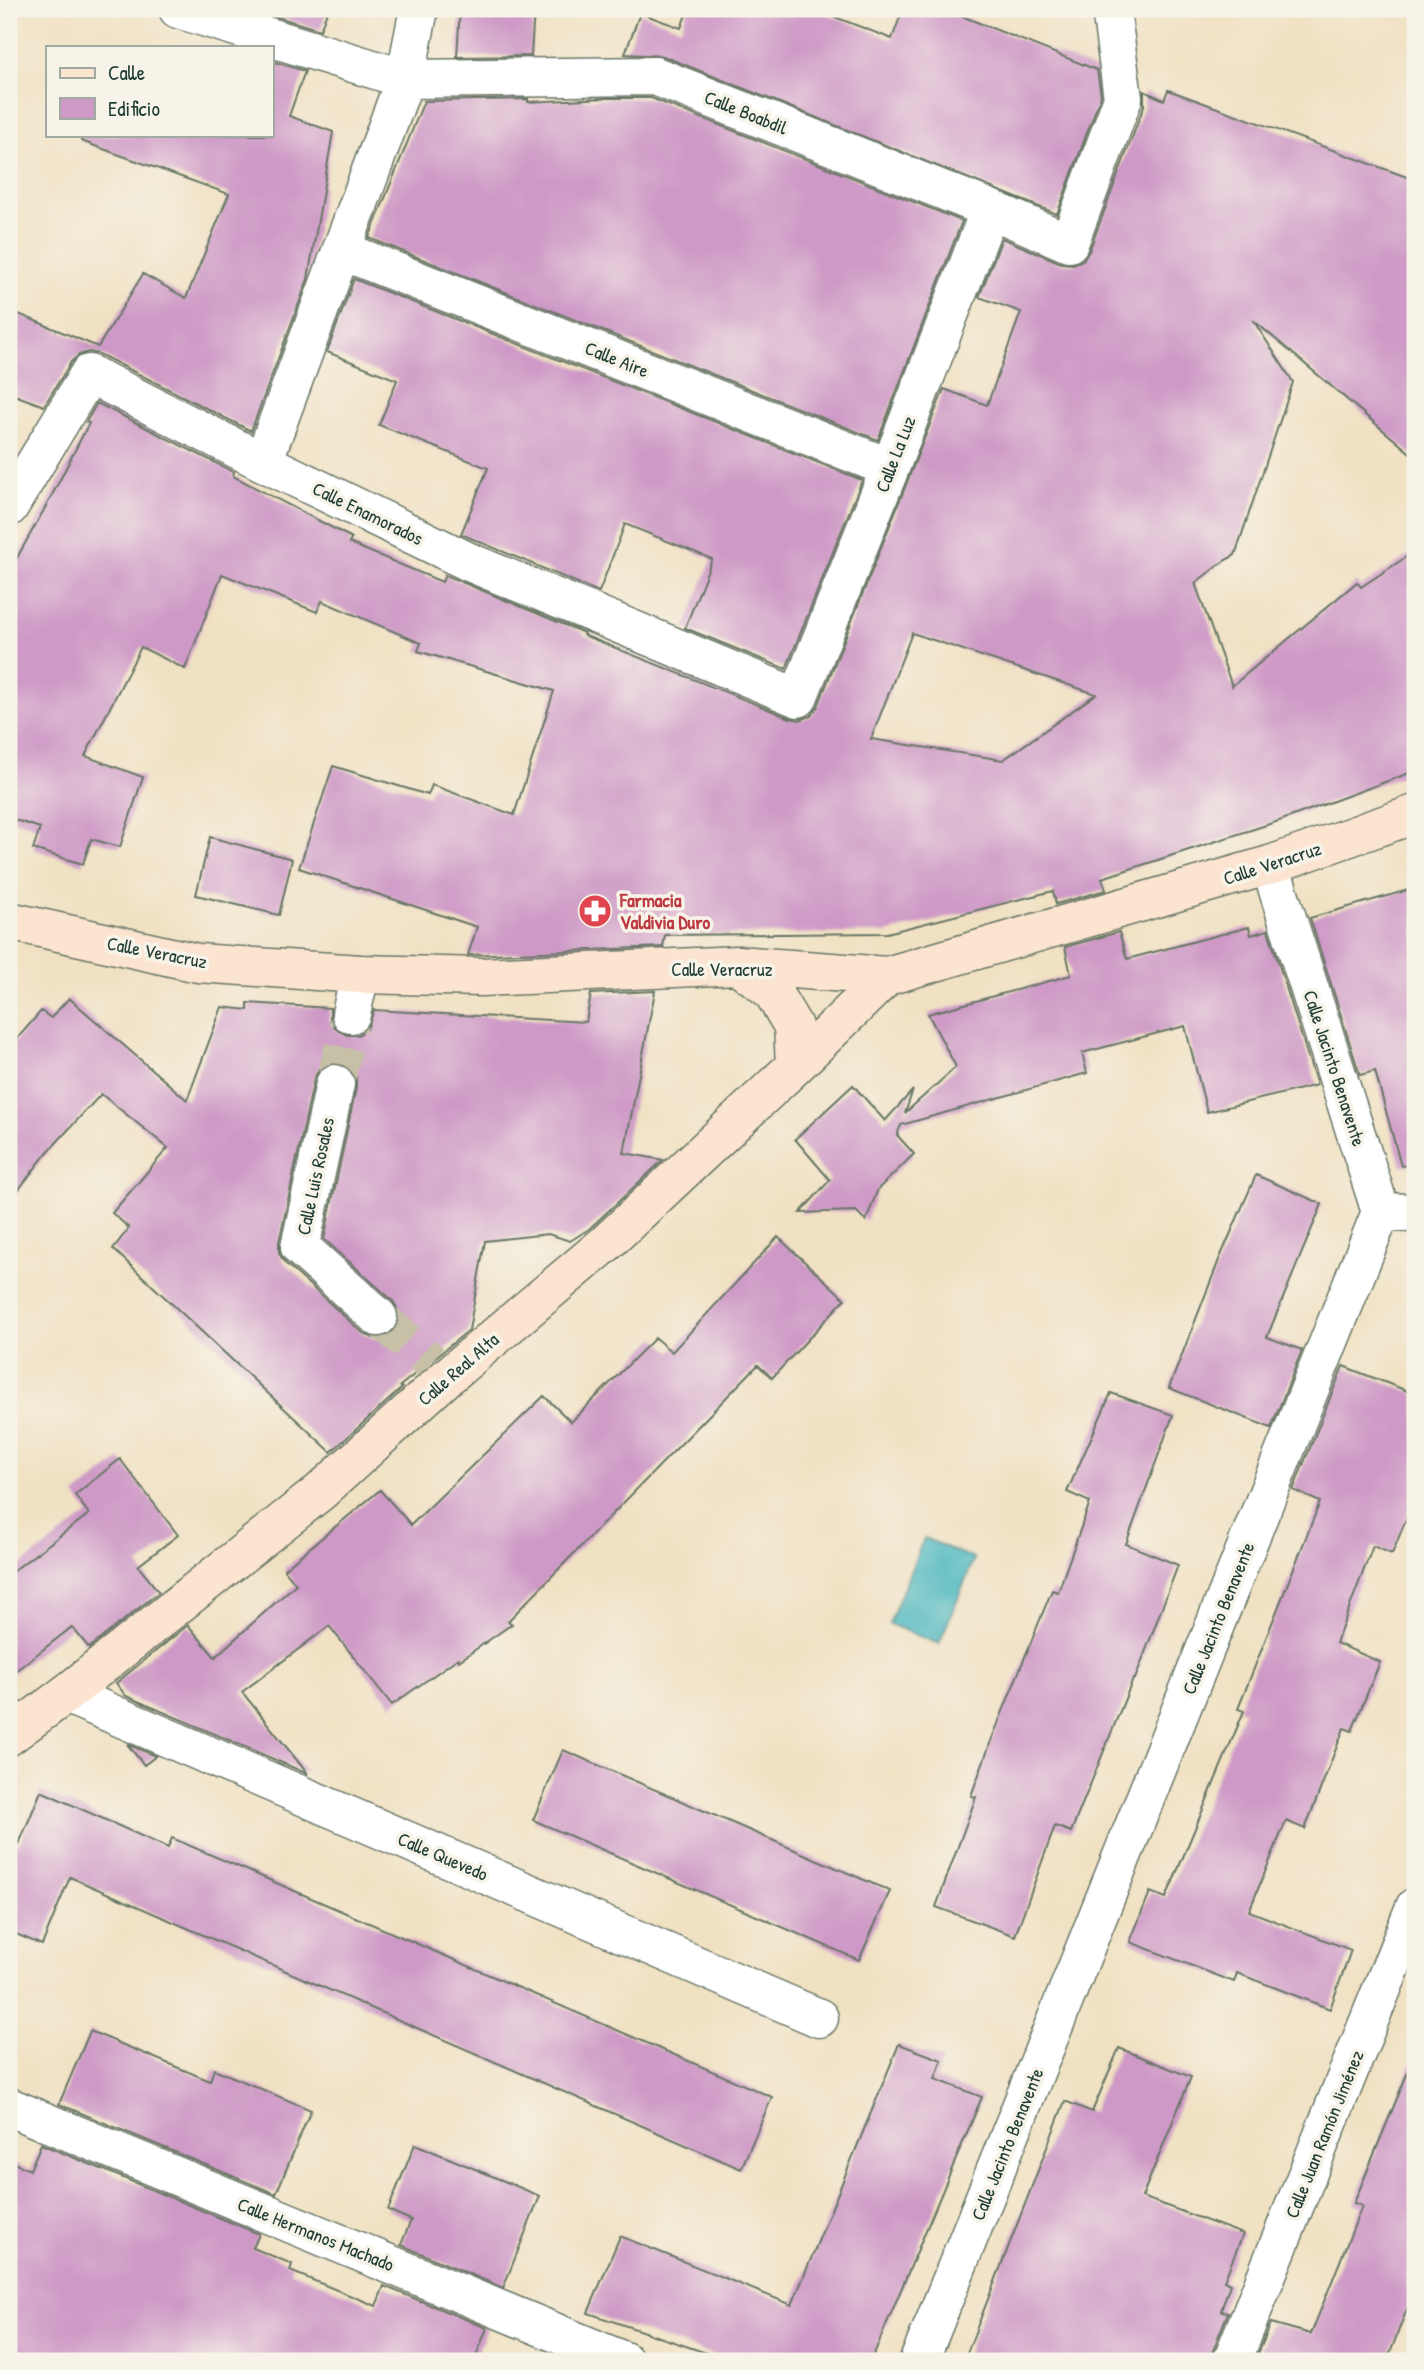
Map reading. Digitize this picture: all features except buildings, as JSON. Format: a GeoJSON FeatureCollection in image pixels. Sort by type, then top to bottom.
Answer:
{"type":"FeatureCollection","features":[{"type":"Feature","properties":{"kind":"street","name":"Calle Boabdil"},"geometry":{"type":"LineString","coordinates":[[178,9],[405,79],[655,76],[1069,243],[1123,98],[1111,9]]}},
{"type":"Feature","properties":{"kind":"street"},"geometry":{"type":"LineString","coordinates":[[263,462],[405,79],[419,9]]}},
{"type":"Feature","properties":{"kind":"street","name":"Calle La Luz"},"geometry":{"type":"LineString","coordinates":[[798,698],[990,209]]}},
{"type":"Feature","properties":{"kind":"street","name":"Calle Aire"},"geometry":{"type":"LineString","coordinates":[[343,251],[890,468]]}},
{"type":"Feature","properties":{"kind":"street","name":"Calle Enamorados"},"geometry":{"type":"LineString","coordinates":[[9,507],[89,374],[469,562],[798,698]]}},
{"type":"Feature","properties":{"kind":"street","name":"Calle Veracruz"},"geometry":{"type":"LineString","coordinates":[[9,921],[198,963],[360,974],[482,977],[738,965],[887,976],[1270,865],[1415,814]]}},
{"type":"Feature","properties":{"kind":"street","name":"Calle Jacinto Benavente"},"geometry":{"type":"LineString","coordinates":[[919,2361],[1398,1212],[1270,865]]}},
{"type":"Feature","properties":{"kind":"street"},"geometry":{"type":"LineString","coordinates":[[738,965],[772,991],[793,1026],[795,1066]]}},
{"type":"Feature","properties":{"kind":"street"},"geometry":{"type":"LineString","coordinates":[[351,1014],[360,974]]}},
{"type":"Feature","properties":{"kind":"street","name":"Calle Real Alta"},"geometry":{"type":"LineString","coordinates":[[9,1736],[66,1694],[320,1492],[439,1370],[604,1245],[887,976]]}},
{"type":"Feature","properties":{"kind":"street","name":"Calle Luis Rosales"},"geometry":{"type":"LineString","coordinates":[[335,1084],[299,1247],[378,1317]]}},
{"type":"Feature","properties":{"kind":"street","name":"Calle Quevedo"},"geometry":{"type":"LineString","coordinates":[[66,1694],[819,2018]]}},
{"type":"Feature","properties":{"kind":"street","name":"Calle Juan Ramón Jiménez"},"geometry":{"type":"LineString","coordinates":[[1232,2361],[1415,1907]]}},
{"type":"Feature","properties":{"kind":"street","name":"Calle Hermanos Machado"},"geometry":{"type":"LineString","coordinates":[[9,2107],[624,2361]]}},
{"type":"Feature","properties":{"kind":"water"},"geometry":{"type":"Polygon","coordinates":[[[924,1538],[974,1559],[939,1644],[889,1624],[924,1538]]]}},
{"type":"Feature","properties":{"kind":"tunnel"},"geometry":{"type":"LineString","coordinates":[[335,1084],[351,1014]]}},
{"type":"Feature","properties":{"kind":"tunnel"},"geometry":{"type":"LineString","coordinates":[[378,1317],[431,1362]]}},
{"type":"Feature","properties":{"kind":"place","name":"Farmacia Valdivia Duro"},"geometry":{"type":"Point","coordinates":[595,911]}}]}
